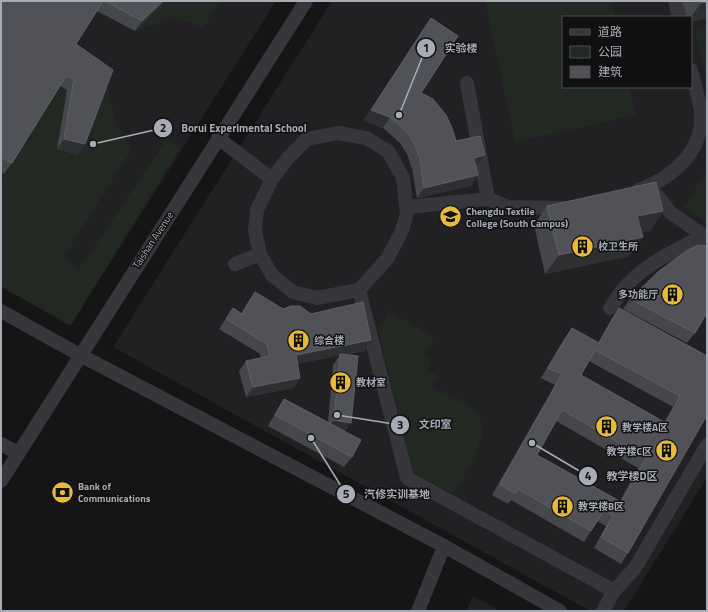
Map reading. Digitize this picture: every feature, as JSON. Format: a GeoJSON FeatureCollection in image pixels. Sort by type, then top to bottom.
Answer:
{"type":"FeatureCollection","features":[{"type":"Feature","properties":{"kind":"street","name":"Taishan Avenue"},"geometry":{"type":"LineString","coordinates":[[1,481],[306,1]]}},
{"type":"Feature","properties":{"kind":"street"},"geometry":{"type":"LineString","coordinates":[[675,1],[679,16]]}},
{"type":"Feature","properties":{"kind":"street"},"geometry":{"type":"LineString","coordinates":[[627,194],[649,186],[674,171],[688,157],[699,137],[703,104],[692,73]]}},
{"type":"Feature","properties":{"kind":"street"},"geometry":{"type":"LineString","coordinates":[[467,83],[488,199]]}},
{"type":"Feature","properties":{"kind":"street"},"geometry":{"type":"LineString","coordinates":[[338,133],[366,138],[388,151],[403,178],[407,207],[407,214],[401,233],[387,259],[359,290],[317,298],[293,292],[272,275],[260,254],[255,231],[257,210],[272,179],[288,158],[307,139],[338,133]]}},
{"type":"Feature","properties":{"kind":"street"},"geometry":{"type":"LineString","coordinates":[[218,138],[272,179]]}},
{"type":"Feature","properties":{"kind":"street"},"geometry":{"type":"LineString","coordinates":[[610,308],[621,291],[637,276],[658,261],[705,237],[670,213],[649,186]]}},
{"type":"Feature","properties":{"kind":"street"},"geometry":{"type":"LineString","coordinates":[[407,207],[488,199],[509,207],[578,207]]}},
{"type":"Feature","properties":{"kind":"street"},"geometry":{"type":"LineString","coordinates":[[235,264],[260,254]]}},
{"type":"Feature","properties":{"kind":"street"},"geometry":{"type":"LineString","coordinates":[[359,290],[407,478],[614,591]]}},
{"type":"Feature","properties":{"kind":"street"},"geometry":{"type":"LineString","coordinates":[[1,311],[80,355],[444,546],[560,611]]}},
{"type":"Feature","properties":{"kind":"street"},"geometry":{"type":"LineString","coordinates":[[1,444],[18,453]]}},
{"type":"Feature","properties":{"kind":"street"},"geometry":{"type":"LineString","coordinates":[[603,611],[614,591],[635,568],[707,445]]}},
{"type":"Feature","properties":{"kind":"street"},"geometry":{"type":"LineString","coordinates":[[418,611],[444,546]]}},
{"type":"Feature","properties":{"kind":"shaded area"},"geometry":{"type":"Polygon","coordinates":[[[1,1],[276,1],[70,326],[1,287],[1,1]]]}},
{"type":"Feature","properties":{"kind":"shaded area","name":"Chengdu Textile College (South Campus)"},"geometry":{"type":"Polygon","coordinates":[[[332,1],[707,1],[707,478],[624,611],[590,611],[113,347],[332,1]]]}},
{"type":"Feature","properties":{"kind":"shaded area"},"geometry":{"type":"Polygon","coordinates":[[[473,596],[501,611],[466,611],[473,596]]]}},
{"type":"Feature","properties":{"kind":"green space"},"geometry":{"type":"Polygon","coordinates":[[[166,1],[220,1],[204,28],[175,18],[135,31],[166,1]]]}},
{"type":"Feature","properties":{"kind":"green space"},"geometry":{"type":"Polygon","coordinates":[[[485,1],[611,1],[615,16],[562,16],[562,88],[630,88],[636,115],[515,142],[485,1]]]}},
{"type":"Feature","properties":{"kind":"green space"},"geometry":{"type":"Polygon","coordinates":[[[707,26],[707,81],[695,29],[707,26]]]}},
{"type":"Feature","properties":{"kind":"green space"},"geometry":{"type":"Polygon","coordinates":[[[106,80],[115,123],[132,149],[65,255],[78,271],[167,139],[180,148],[71,325],[1,286],[1,179],[59,86],[67,90],[106,80]]]}},
{"type":"Feature","properties":{"kind":"green space"},"geometry":{"type":"Polygon","coordinates":[[[707,170],[707,222],[684,208],[707,170]]]}},
{"type":"Feature","properties":{"kind":"green space"},"geometry":{"type":"Polygon","coordinates":[[[388,311],[434,337],[424,355],[432,360],[427,370],[438,376],[431,387],[468,405],[479,417],[482,427],[481,439],[477,451],[454,494],[413,473],[378,329],[388,311]]]}},
{"type":"Feature","properties":{"kind":"building"},"geometry":{"type":"Polygon","coordinates":[[[1,1],[103,1],[76,44],[113,70],[85,144],[64,139],[74,79],[66,76],[12,163],[1,157],[1,1]]]}},
{"type":"Feature","properties":{"kind":"building"},"geometry":{"type":"Polygon","coordinates":[[[105,1],[163,1],[142,21],[105,1]]]}},
{"type":"Feature","properties":{"kind":"building"},"geometry":{"type":"Polygon","coordinates":[[[431,18],[458,36],[421,93],[433,99],[446,115],[456,141],[480,136],[485,155],[474,158],[478,175],[424,188],[420,158],[414,143],[407,132],[390,117],[371,110],[431,18]]]}},
{"type":"Feature","properties":{"kind":"building"},"geometry":{"type":"Polygon","coordinates":[[[656,182],[663,211],[637,216],[643,237],[559,255],[547,206],[656,182]]]}},
{"type":"Feature","properties":{"kind":"building","name":"多功能厅"},"geometry":{"type":"Polygon","coordinates":[[[696,246],[707,246],[707,313],[695,333],[630,299],[658,272],[686,251],[696,246]]]}},
{"type":"Feature","properties":{"kind":"building","name":"综合楼"},"geometry":{"type":"Polygon","coordinates":[[[255,292],[283,309],[291,306],[300,306],[311,314],[363,302],[371,340],[296,355],[300,378],[253,387],[246,361],[270,356],[267,344],[226,319],[233,308],[242,314],[255,292]]]}},
{"type":"Feature","properties":{"kind":"building"},"geometry":{"type":"Polygon","coordinates":[[[619,308],[707,356],[707,415],[628,553],[601,537],[613,516],[604,510],[591,531],[518,489],[515,494],[500,484],[562,374],[548,368],[572,328],[599,343],[619,308]],[[595,350],[581,375],[666,423],[680,396],[595,350]],[[562,410],[537,455],[621,502],[646,458],[562,410]]]}},
{"type":"Feature","properties":{"kind":"building"},"geometry":{"type":"Polygon","coordinates":[[[340,354],[358,356],[351,423],[334,420],[340,354]]]}},
{"type":"Feature","properties":{"kind":"building"},"geometry":{"type":"Polygon","coordinates":[[[284,399],[361,440],[352,457],[275,415],[284,399]]]}},
{"type":"Feature","properties":{"kind":"place","name":"实验楼"},"geometry":{"type":"Point","coordinates":[399,115]}},
{"type":"Feature","properties":{"kind":"place","name":"Borui Experimental School"},"geometry":{"type":"Point","coordinates":[93,144]}},
{"type":"Feature","properties":{"kind":"place","name":"Chengdu Textile College (South Campus)"},"geometry":{"type":"Point","coordinates":[451,217]}},
{"type":"Feature","properties":{"kind":"place","name":"校卫生所"},"geometry":{"type":"Point","coordinates":[583,246]}},
{"type":"Feature","properties":{"kind":"place","name":"多功能厅"},"geometry":{"type":"Point","coordinates":[673,294]}},
{"type":"Feature","properties":{"kind":"place","name":"综合楼"},"geometry":{"type":"Point","coordinates":[299,340]}},
{"type":"Feature","properties":{"kind":"place","name":"教材室"},"geometry":{"type":"Point","coordinates":[340,382]}},
{"type":"Feature","properties":{"kind":"place","name":"文印室"},"geometry":{"type":"Point","coordinates":[337,415]}},
{"type":"Feature","properties":{"kind":"place","name":"教学楼A区"},"geometry":{"type":"Point","coordinates":[606,427]}},
{"type":"Feature","properties":{"kind":"place","name":"汽修实训基地"},"geometry":{"type":"Point","coordinates":[311,438]}},
{"type":"Feature","properties":{"kind":"place","name":"教学楼D区"},"geometry":{"type":"Point","coordinates":[532,443]}},
{"type":"Feature","properties":{"kind":"place","name":"教学楼C区"},"geometry":{"type":"Point","coordinates":[667,451]}},
{"type":"Feature","properties":{"kind":"place","name":"Bank of Communications"},"geometry":{"type":"Point","coordinates":[63,492]}},
{"type":"Feature","properties":{"kind":"place","name":"教学楼B区"},"geometry":{"type":"Point","coordinates":[562,506]}}]}
